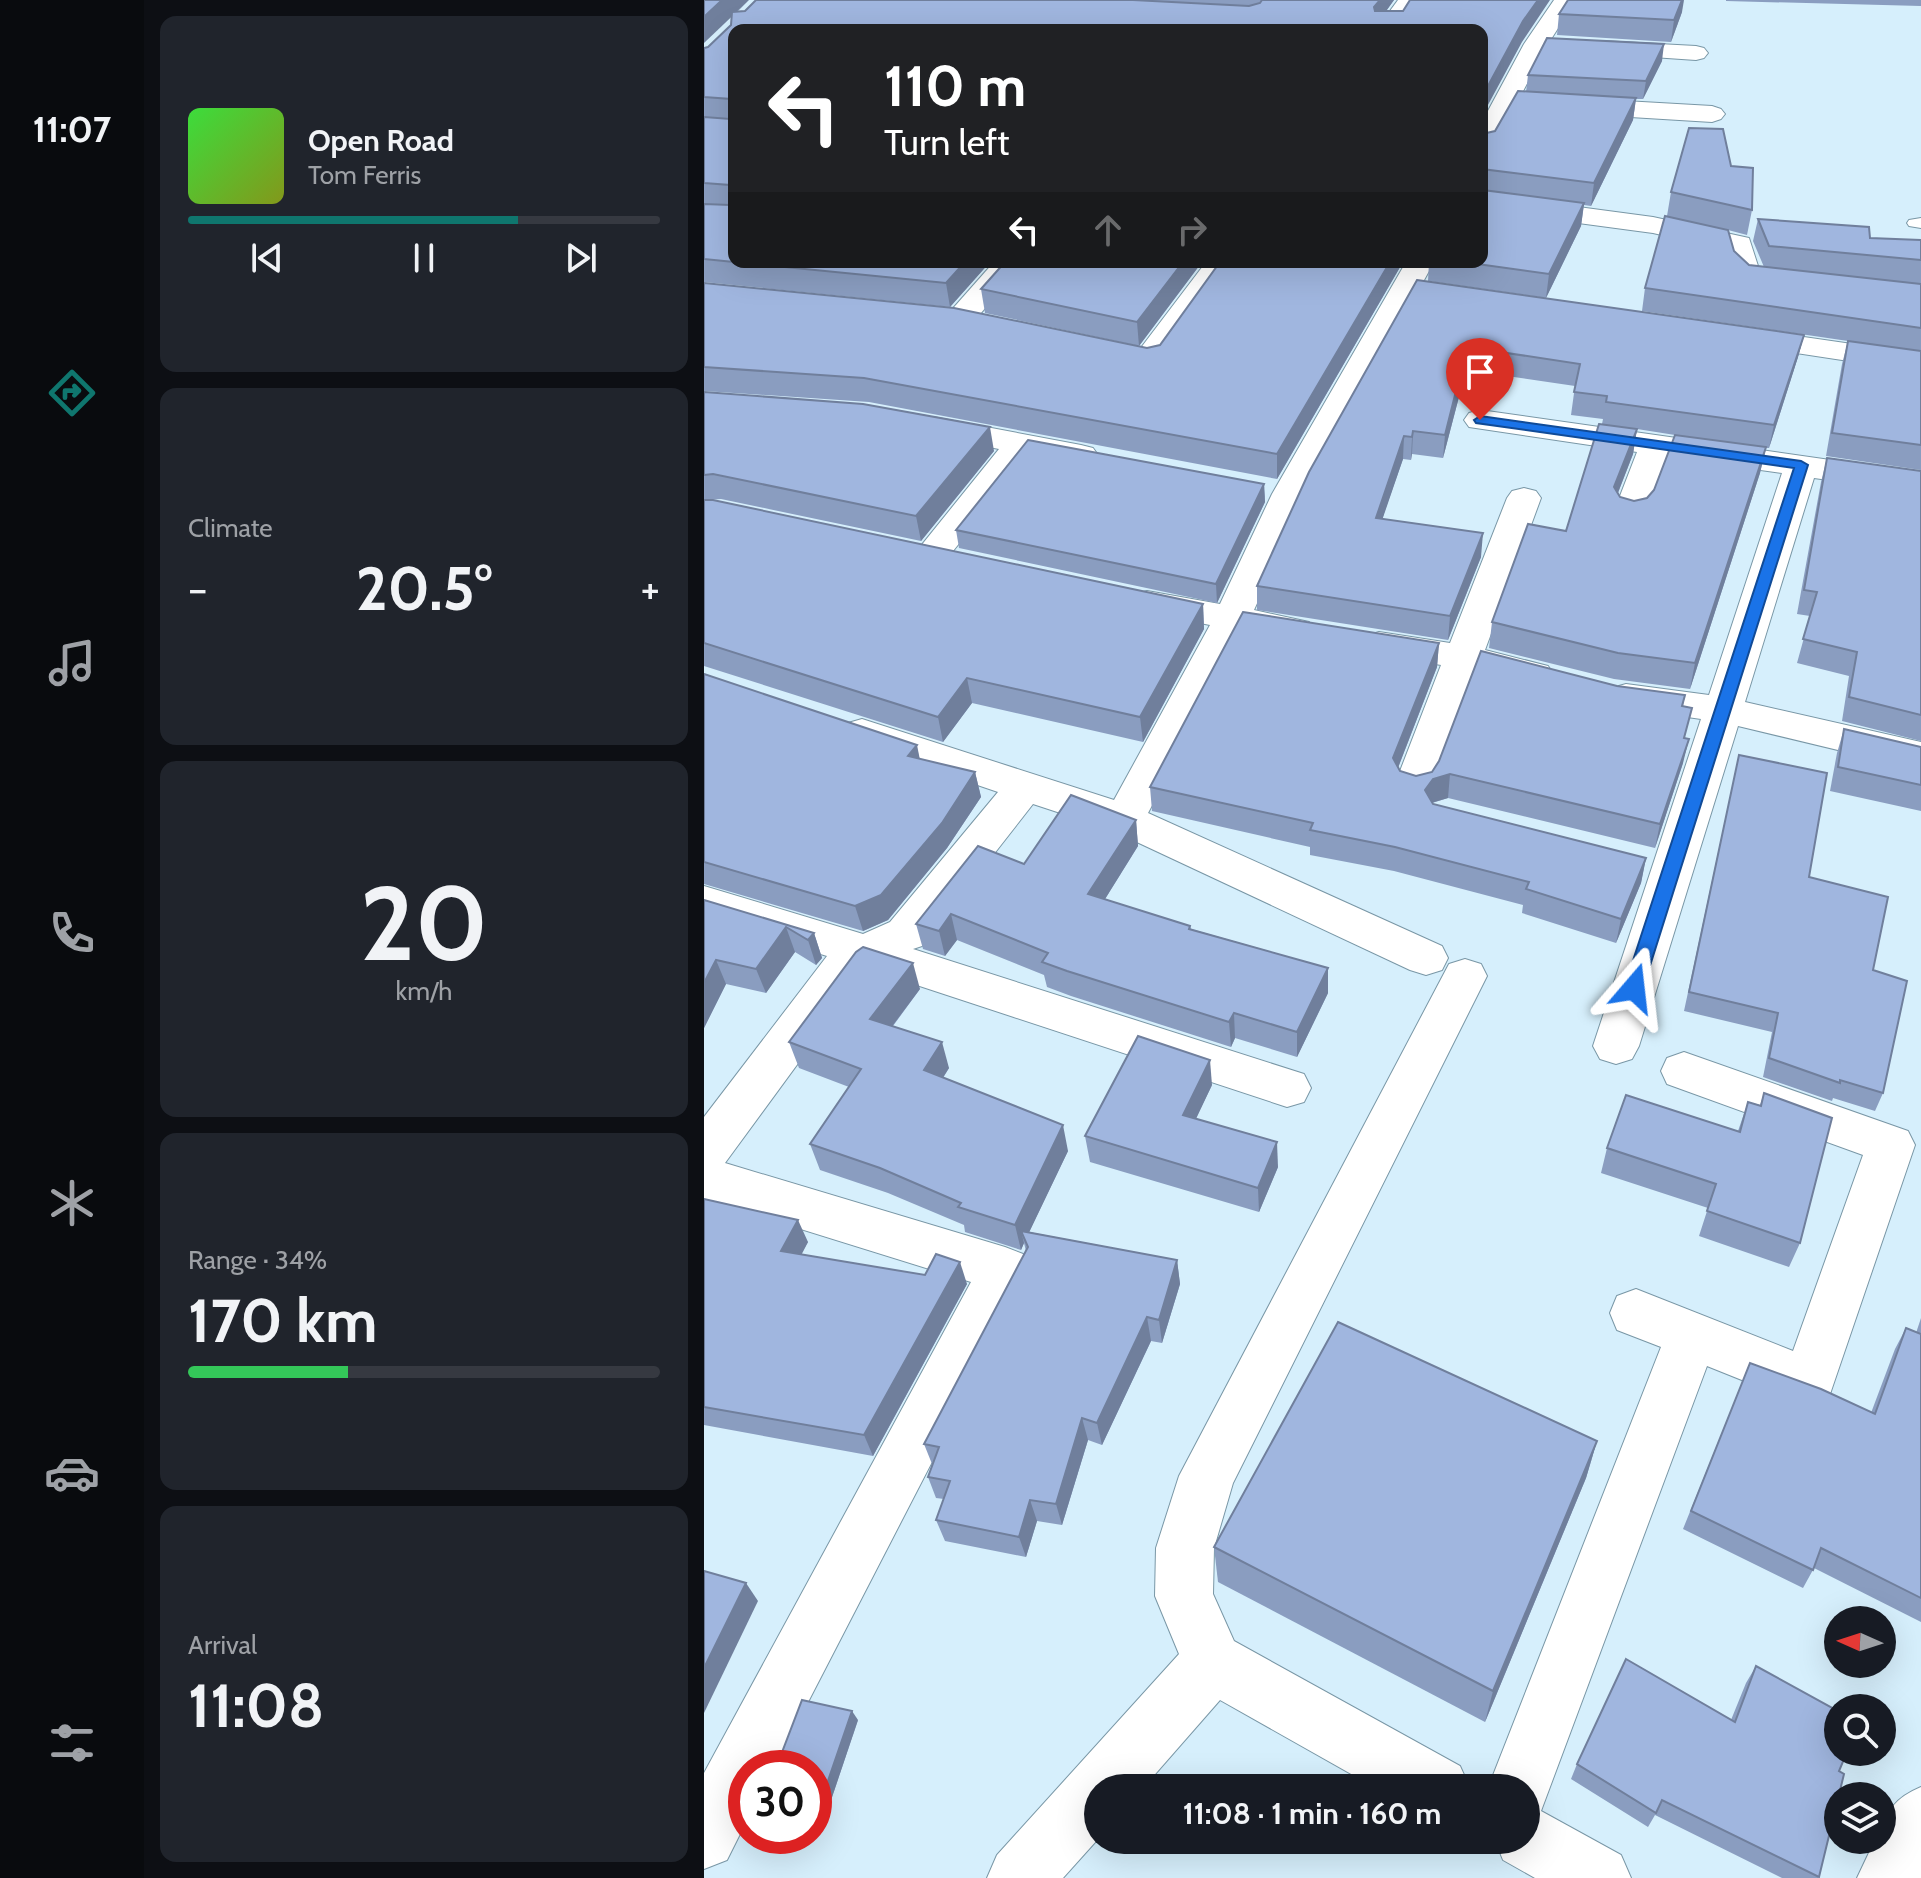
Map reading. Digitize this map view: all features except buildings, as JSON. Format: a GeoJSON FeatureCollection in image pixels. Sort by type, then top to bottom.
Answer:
{"type":"FeatureCollection","features":[{"type":"Feature","properties":{"kind":"street"},"geometry":{"type":"LineString","coordinates":[[1392,24],[1409,0]]}},
{"type":"Feature","properties":{"kind":"street"},"geometry":{"type":"LineString","coordinates":[[1488,135],[1536,44],[1565,0]]}},
{"type":"Feature","properties":{"kind":"street"},"geometry":{"type":"LineString","coordinates":[[1536,44],[1696,53]]}},
{"type":"Feature","properties":{"kind":"street"},"geometry":{"type":"LineString","coordinates":[[1506,102],[1712,114]]}},
{"type":"Feature","properties":{"kind":"street"},"geometry":{"type":"LineString","coordinates":[[1488,203],[1653,225],[1739,244],[1746,273],[1755,279],[1815,285]]}},
{"type":"Feature","properties":{"kind":"street"},"geometry":{"type":"LineString","coordinates":[[929,317],[974,323],[1006,268]]}},
{"type":"Feature","properties":{"kind":"street"},"geometry":{"type":"LineString","coordinates":[[1075,344],[1148,360],[1217,268]]}},
{"type":"Feature","properties":{"kind":"street"},"geometry":{"type":"LineString","coordinates":[[1124,819],[1231,620],[1274,491],[1417,268]]}},
{"type":"Feature","properties":{"kind":"street"},"geometry":{"type":"LineString","coordinates":[[1406,289],[1437,294]]}},
{"type":"Feature","properties":{"kind":"street"},"geometry":{"type":"LineString","coordinates":[[1718,334],[1921,363]]}},
{"type":"Feature","properties":{"kind":"street"},"geometry":{"type":"LineString","coordinates":[[1480,420],[1921,483]]}},
{"type":"Feature","properties":{"kind":"street"},"geometry":{"type":"LineString","coordinates":[[900,421],[1110,461]]}},
{"type":"Feature","properties":{"kind":"street"},"geometry":{"type":"LineString","coordinates":[[930,557],[1021,444]]}},
{"type":"Feature","properties":{"kind":"street"},"geometry":{"type":"LineString","coordinates":[[1630,514],[1656,445]]}},
{"type":"Feature","properties":{"kind":"street"},"geometry":{"type":"LineString","coordinates":[[1616,1046],[1655,868],[1721,709],[1801,465]]}},
{"type":"Feature","properties":{"kind":"street"},"geometry":{"type":"LineString","coordinates":[[1415,784],[1524,498]]}},
{"type":"Feature","properties":{"kind":"street"},"geometry":{"type":"LineString","coordinates":[[1111,595],[1231,620],[1465,657],[1583,687],[1721,709],[1921,756]]}},
{"type":"Feature","properties":{"kind":"street"},"geometry":{"type":"LineString","coordinates":[[821,719],[1124,819],[1445,967],[1207,1476],[1185,1548],[1184,1596],[1213,1662],[1413,1774]]}},
{"type":"Feature","properties":{"kind":"street"},"geometry":{"type":"LineString","coordinates":[[704,1154],[846,964],[865,951],[906,934],[1025,786]]}},
{"type":"Feature","properties":{"kind":"street"},"geometry":{"type":"LineString","coordinates":[[704,902],[1287,1088]]}},
{"type":"Feature","properties":{"kind":"street"},"geometry":{"type":"LineString","coordinates":[[1636,1313],[1809,1382],[1891,1145],[1684,1071]]}},
{"type":"Feature","properties":{"kind":"street"},"geometry":{"type":"LineString","coordinates":[[704,1178],[1005,1270],[704,1837]]}},
{"type":"Feature","properties":{"kind":"street"},"geometry":{"type":"LineString","coordinates":[[1525,1774],[1692,1335]]}},
{"type":"Feature","properties":{"kind":"street"},"geometry":{"type":"LineString","coordinates":[[1113,1774],[1213,1662]]}},
{"type":"Feature","properties":{"kind":"street"},"geometry":{"type":"LineString","coordinates":[[1020,1878],[1084,1807]]}},
{"type":"Feature","properties":{"kind":"street"},"geometry":{"type":"LineString","coordinates":[[1890,1878],[1921,1819]]}},
{"type":"Feature","properties":{"kind":"route"},"geometry":{"type":"LineString","coordinates":[[1480,420],[1801,465],[1634,988]]}}]}
